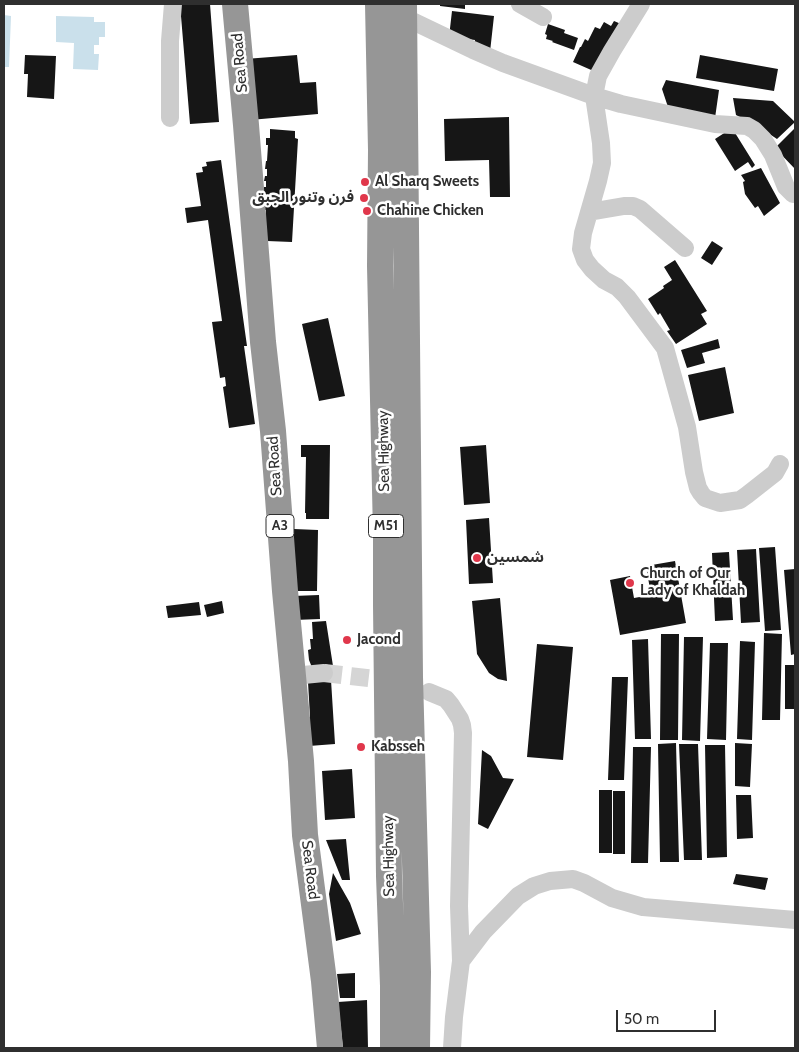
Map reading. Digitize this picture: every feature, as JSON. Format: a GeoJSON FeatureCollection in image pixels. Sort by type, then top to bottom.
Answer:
{"type":"FeatureCollection","features":[{"type":"Feature","properties":{"kind":"highway","name":"Sea Road"},"geometry":{"type":"LineString","coordinates":[[234,4],[246,125],[263,342],[273,431],[284,591],[301,760],[305,834],[324,981],[330,1048]]}},
{"type":"Feature","properties":{"kind":"highway","name":"Sea Highway"},"geometry":{"type":"LineString","coordinates":[[378,4],[389,876],[394,986],[393,1048]]}},
{"type":"Feature","properties":{"kind":"highway","name":"Sea Highway"},"geometry":{"type":"LineString","coordinates":[[404,10],[410,677],[418,972],[417,1048]]}},
{"type":"Feature","properties":{"kind":"street"},"geometry":{"type":"LineString","coordinates":[[170,118],[170,41],[173,4]]}},
{"type":"Feature","properties":{"kind":"street"},"geometry":{"type":"LineString","coordinates":[[520,4],[543,17]]}},
{"type":"Feature","properties":{"kind":"street"},"geometry":{"type":"LineString","coordinates":[[641,4],[598,76],[594,96],[602,162],[580,249],[592,269],[627,297],[665,348],[687,427],[694,472],[701,493],[706,498],[720,503],[740,500],[775,472],[780,464]]}},
{"type":"Feature","properties":{"kind":"street"},"geometry":{"type":"LineString","coordinates":[[404,10],[457,43],[503,63],[594,96],[621,104],[715,124],[747,126],[754,130],[763,140],[773,156],[786,187],[793,194]]}},
{"type":"Feature","properties":{"kind":"street"},"geometry":{"type":"LineString","coordinates":[[589,212],[633,206],[640,209],[684,248]]}},
{"type":"Feature","properties":{"kind":"street"},"geometry":{"type":"LineString","coordinates":[[293,676],[324,673]]}},
{"type":"Feature","properties":{"kind":"street"},"geometry":{"type":"LineString","coordinates":[[429,692],[446,699],[456,711],[463,733],[459,906],[461,961],[452,1048]]}},
{"type":"Feature","properties":{"kind":"street"},"geometry":{"type":"LineString","coordinates":[[461,961],[483,932],[518,896],[534,886],[550,881],[573,879],[612,898],[643,907],[795,920]]}},
{"type":"Feature","properties":{"kind":"street"},"geometry":{"type":"LineString","coordinates":[[459,906],[466,920],[473,923],[500,906],[510,904]]}},
{"type":"Feature","properties":{"kind":"water"},"geometry":{"type":"Polygon","coordinates":[[[4,15],[11,16],[9,67],[4,67],[4,15]]]}},
{"type":"Feature","properties":{"kind":"water"},"geometry":{"type":"Polygon","coordinates":[[[56,16],[94,17],[94,22],[105,22],[105,37],[99,37],[99,45],[94,45],[94,54],[99,54],[98,70],[73,69],[74,43],[56,42],[56,16]]]}},
{"type":"Feature","properties":{"kind":"building"},"geometry":{"type":"Polygon","coordinates":[[[180,4],[210,4],[219,122],[190,124],[180,4]]]}},
{"type":"Feature","properties":{"kind":"building"},"geometry":{"type":"Polygon","coordinates":[[[440,4],[465,4],[465,9],[440,6],[440,4]]]}},
{"type":"Feature","properties":{"kind":"building"},"geometry":{"type":"Polygon","coordinates":[[[452,11],[494,16],[490,52],[473,50],[475,40],[449,37],[452,11]]]}},
{"type":"Feature","properties":{"kind":"building"},"geometry":{"type":"Polygon","coordinates":[[[614,21],[621,24],[598,73],[573,62],[585,39],[588,41],[595,27],[600,29],[604,22],[611,26],[614,21]]]}},
{"type":"Feature","properties":{"kind":"building"},"geometry":{"type":"Polygon","coordinates":[[[548,24],[565,30],[564,33],[578,38],[574,50],[546,39],[547,35],[545,34],[548,24]]]}},
{"type":"Feature","properties":{"kind":"building"},"geometry":{"type":"Polygon","coordinates":[[[25,55],[56,56],[54,99],[27,97],[28,74],[24,74],[25,55]]]}},
{"type":"Feature","properties":{"kind":"building"},"geometry":{"type":"Polygon","coordinates":[[[297,55],[300,83],[316,82],[318,114],[250,120],[245,59],[297,55]]]}},
{"type":"Feature","properties":{"kind":"building"},"geometry":{"type":"Polygon","coordinates":[[[700,55],[778,69],[774,91],[696,78],[700,55]]]}},
{"type":"Feature","properties":{"kind":"building"},"geometry":{"type":"Polygon","coordinates":[[[666,80],[719,90],[715,118],[669,110],[662,89],[666,80]]]}},
{"type":"Feature","properties":{"kind":"building"},"geometry":{"type":"Polygon","coordinates":[[[733,98],[773,101],[795,122],[777,139],[736,115],[733,98]]]}},
{"type":"Feature","properties":{"kind":"building"},"geometry":{"type":"Polygon","coordinates":[[[509,117],[510,197],[490,197],[489,160],[445,161],[444,119],[509,117]]]}},
{"type":"Feature","properties":{"kind":"building"},"geometry":{"type":"Polygon","coordinates":[[[732,128],[755,165],[752,168],[748,162],[735,171],[715,139],[732,128]]]}},
{"type":"Feature","properties":{"kind":"building"},"geometry":{"type":"Polygon","coordinates":[[[795,128],[795,169],[775,148],[795,128]]]}},
{"type":"Feature","properties":{"kind":"building"},"geometry":{"type":"Polygon","coordinates":[[[270,129],[295,131],[295,138],[298,139],[292,242],[267,241],[265,234],[266,210],[263,210],[264,201],[266,201],[264,187],[266,187],[266,181],[264,181],[265,176],[267,176],[267,169],[265,169],[268,145],[266,145],[266,138],[270,138],[270,129]]]}},
{"type":"Feature","properties":{"kind":"building"},"geometry":{"type":"Polygon","coordinates":[[[221,160],[247,346],[244,346],[255,424],[229,428],[223,387],[226,386],[225,377],[220,378],[212,322],[222,321],[208,220],[187,223],[185,208],[201,206],[196,173],[203,172],[202,167],[207,166],[206,162],[221,160]]]}},
{"type":"Feature","properties":{"kind":"building"},"geometry":{"type":"Polygon","coordinates":[[[761,168],[780,203],[764,216],[758,206],[755,208],[745,194],[743,182],[745,181],[741,175],[761,168]]]}},
{"type":"Feature","properties":{"kind":"building"},"geometry":{"type":"Polygon","coordinates":[[[712,241],[723,248],[712,265],[701,258],[712,241]]]}},
{"type":"Feature","properties":{"kind":"building"},"geometry":{"type":"Polygon","coordinates":[[[675,260],[707,311],[701,314],[707,324],[676,344],[667,331],[670,330],[660,313],[658,315],[648,299],[672,280],[664,267],[675,260]]]}},
{"type":"Feature","properties":{"kind":"building"},"geometry":{"type":"Polygon","coordinates":[[[328,318],[345,396],[319,401],[302,324],[328,318]]]}},
{"type":"Feature","properties":{"kind":"building"},"geometry":{"type":"Polygon","coordinates":[[[718,339],[720,348],[702,353],[705,363],[687,368],[681,350],[718,339]]]}},
{"type":"Feature","properties":{"kind":"building"},"geometry":{"type":"Polygon","coordinates":[[[725,367],[734,413],[699,421],[688,375],[725,367]]]}},
{"type":"Feature","properties":{"kind":"building"},"geometry":{"type":"Polygon","coordinates":[[[301,445],[330,445],[329,519],[306,519],[306,457],[301,457],[301,445]]]}},
{"type":"Feature","properties":{"kind":"building"},"geometry":{"type":"Polygon","coordinates":[[[486,445],[490,503],[464,505],[460,447],[486,445]]]}},
{"type":"Feature","properties":{"kind":"building"},"geometry":{"type":"Polygon","coordinates":[[[489,518],[493,583],[469,584],[466,520],[489,518]]]}},
{"type":"Feature","properties":{"kind":"building"},"geometry":{"type":"Polygon","coordinates":[[[294,529],[318,530],[317,591],[293,591],[294,529]]]}},
{"type":"Feature","properties":{"kind":"building"},"geometry":{"type":"Polygon","coordinates":[[[775,547],[781,630],[765,631],[759,548],[775,547]]]}},
{"type":"Feature","properties":{"kind":"building"},"geometry":{"type":"Polygon","coordinates":[[[756,549],[760,622],[741,623],[737,550],[756,549]]]}},
{"type":"Feature","properties":{"kind":"building"},"geometry":{"type":"Polygon","coordinates":[[[729,552],[733,620],[715,621],[712,553],[729,552]]]}},
{"type":"Feature","properties":{"kind":"building"},"geometry":{"type":"Polygon","coordinates":[[[675,561],[686,623],[620,635],[610,580],[630,576],[634,598],[651,595],[646,566],[675,561]]]}},
{"type":"Feature","properties":{"kind":"building"},"geometry":{"type":"Polygon","coordinates":[[[795,569],[795,654],[791,655],[784,570],[795,569]]]}},
{"type":"Feature","properties":{"kind":"building"},"geometry":{"type":"Polygon","coordinates":[[[319,595],[320,619],[294,620],[293,596],[319,595]]]}},
{"type":"Feature","properties":{"kind":"building"},"geometry":{"type":"Polygon","coordinates":[[[500,598],[507,681],[498,679],[489,673],[477,654],[472,601],[500,598]]]}},
{"type":"Feature","properties":{"kind":"building"},"geometry":{"type":"Polygon","coordinates":[[[222,601],[224,613],[207,617],[204,605],[222,601]]]}},
{"type":"Feature","properties":{"kind":"building"},"geometry":{"type":"Polygon","coordinates":[[[199,602],[201,615],[168,618],[166,606],[199,602]]]}},
{"type":"Feature","properties":{"kind":"building"},"geometry":{"type":"Polygon","coordinates":[[[326,621],[333,666],[313,670],[308,650],[311,649],[310,639],[313,639],[312,622],[326,621]]]}},
{"type":"Feature","properties":{"kind":"building"},"geometry":{"type":"Polygon","coordinates":[[[764,633],[782,634],[780,720],[762,720],[764,633]]]}},
{"type":"Feature","properties":{"kind":"building"},"geometry":{"type":"Polygon","coordinates":[[[661,634],[679,634],[678,740],[660,740],[661,634]]]}},
{"type":"Feature","properties":{"kind":"building"},"geometry":{"type":"Polygon","coordinates":[[[684,637],[703,637],[700,741],[682,740],[684,637]]]}},
{"type":"Feature","properties":{"kind":"building"},"geometry":{"type":"Polygon","coordinates":[[[648,639],[651,739],[635,739],[632,640],[648,639]]]}},
{"type":"Feature","properties":{"kind":"building"},"geometry":{"type":"Polygon","coordinates":[[[740,641],[755,642],[752,740],[737,739],[740,641]]]}},
{"type":"Feature","properties":{"kind":"building"},"geometry":{"type":"Polygon","coordinates":[[[710,643],[728,643],[726,740],[707,739],[710,643]]]}},
{"type":"Feature","properties":{"kind":"building"},"geometry":{"type":"Polygon","coordinates":[[[537,644],[573,647],[563,760],[527,757],[537,644]]]}},
{"type":"Feature","properties":{"kind":"building"},"geometry":{"type":"Polygon","coordinates":[[[785,665],[795,665],[795,709],[785,709],[785,665]]]}},
{"type":"Feature","properties":{"kind":"building"},"geometry":{"type":"Polygon","coordinates":[[[612,677],[628,677],[624,780],[608,780],[612,677]]]}},
{"type":"Feature","properties":{"kind":"building"},"geometry":{"type":"Polygon","coordinates":[[[331,680],[335,744],[309,746],[307,717],[310,717],[308,682],[331,680]]]}},
{"type":"Feature","properties":{"kind":"building"},"geometry":{"type":"Polygon","coordinates":[[[676,743],[679,862],[660,862],[658,744],[676,743]]]}},
{"type":"Feature","properties":{"kind":"building"},"geometry":{"type":"Polygon","coordinates":[[[735,743],[752,744],[750,787],[735,786],[735,743]]]}},
{"type":"Feature","properties":{"kind":"building"},"geometry":{"type":"Polygon","coordinates":[[[679,744],[698,744],[702,860],[684,860],[679,744]]]}},
{"type":"Feature","properties":{"kind":"building"},"geometry":{"type":"Polygon","coordinates":[[[705,745],[725,745],[727,857],[707,858],[705,745]]]}},
{"type":"Feature","properties":{"kind":"building"},"geometry":{"type":"Polygon","coordinates":[[[633,747],[651,747],[648,863],[631,863],[633,747]]]}},
{"type":"Feature","properties":{"kind":"building"},"geometry":{"type":"Polygon","coordinates":[[[482,750],[491,756],[503,778],[514,779],[488,829],[478,824],[482,750]]]}},
{"type":"Feature","properties":{"kind":"building"},"geometry":{"type":"Polygon","coordinates":[[[352,769],[355,818],[325,820],[322,771],[352,769]]]}},
{"type":"Feature","properties":{"kind":"building"},"geometry":{"type":"Polygon","coordinates":[[[599,790],[612,790],[612,853],[599,853],[599,790]]]}},
{"type":"Feature","properties":{"kind":"building"},"geometry":{"type":"Polygon","coordinates":[[[613,791],[625,791],[625,854],[613,854],[613,791]]]}},
{"type":"Feature","properties":{"kind":"building"},"geometry":{"type":"Polygon","coordinates":[[[736,795],[751,795],[753,838],[737,839],[736,795]]]}},
{"type":"Feature","properties":{"kind":"building"},"geometry":{"type":"Polygon","coordinates":[[[346,839],[350,880],[342,880],[326,840],[346,839]]]}},
{"type":"Feature","properties":{"kind":"building"},"geometry":{"type":"Polygon","coordinates":[[[333,873],[350,903],[361,934],[336,941],[329,894],[333,873]]]}},
{"type":"Feature","properties":{"kind":"building"},"geometry":{"type":"Polygon","coordinates":[[[736,874],[768,878],[765,890],[733,884],[736,874]]]}},
{"type":"Feature","properties":{"kind":"building"},"geometry":{"type":"Polygon","coordinates":[[[355,973],[355,998],[340,998],[337,974],[355,973]]]}},
{"type":"Feature","properties":{"kind":"building"},"geometry":{"type":"Polygon","coordinates":[[[367,1000],[368,1048],[343,1048],[338,1002],[367,1000]]]}},
{"type":"Feature","properties":{"kind":"tunnel"},"geometry":{"type":"LineString","coordinates":[[324,673],[376,679],[397,684]]}},
{"type":"Feature","properties":{"kind":"place","name":"Al Sharq Sweets"},"geometry":{"type":"Point","coordinates":[365,182]}},
{"type":"Feature","properties":{"kind":"place","name":"فرن وتنور الجبق"},"geometry":{"type":"Point","coordinates":[364,198]}},
{"type":"Feature","properties":{"kind":"place","name":"Chahine Chicken"},"geometry":{"type":"Point","coordinates":[367,211]}},
{"type":"Feature","properties":{"kind":"place","name":"شمسين"},"geometry":{"type":"Point","coordinates":[477,558]}},
{"type":"Feature","properties":{"kind":"place","name":"Church of Our Lady of Khaldah"},"geometry":{"type":"Point","coordinates":[630,583]}},
{"type":"Feature","properties":{"kind":"place","name":"Jacond"},"geometry":{"type":"Point","coordinates":[347,640]}},
{"type":"Feature","properties":{"kind":"place","name":"Kabsseh"},"geometry":{"type":"Point","coordinates":[361,747]}}]}
